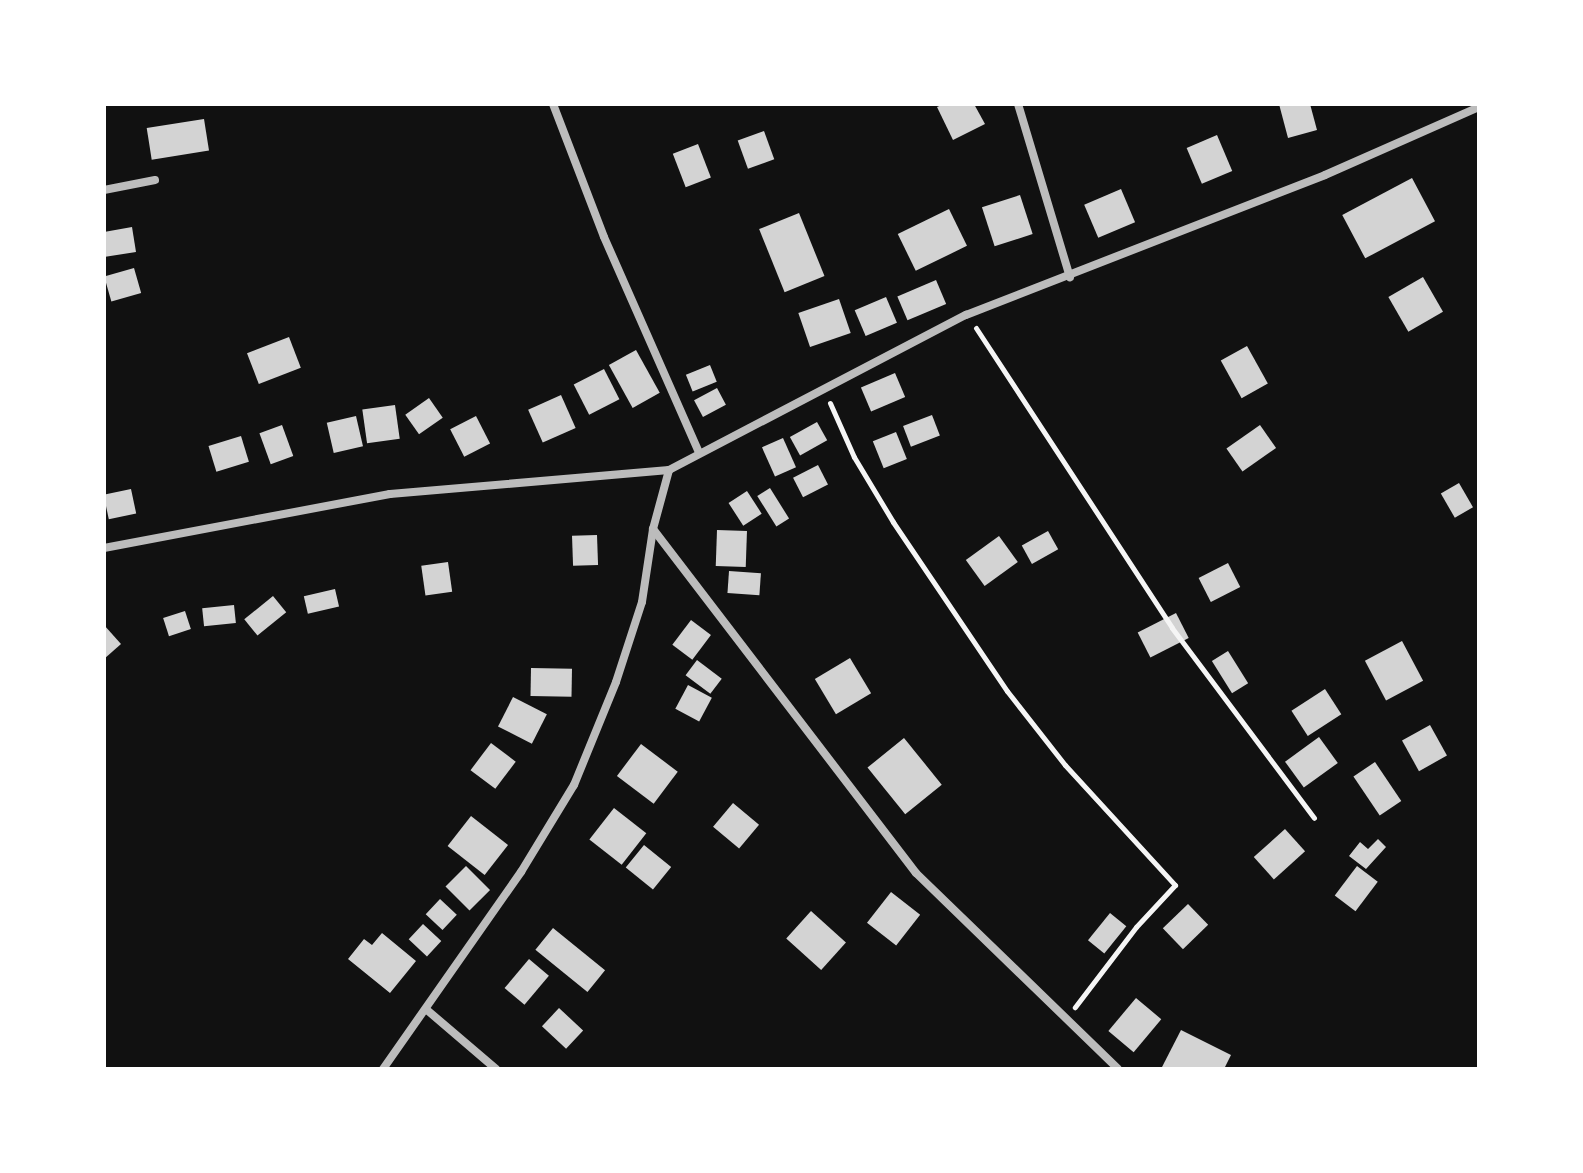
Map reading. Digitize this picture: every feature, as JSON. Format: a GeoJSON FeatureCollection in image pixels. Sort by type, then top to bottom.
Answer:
{"type":"FeatureCollection","features":[{"type":"Feature","properties":{"kind":"street"},"geometry":{"type":"LineString","coordinates":[[553,104],[604,237],[699,452]]}},
{"type":"Feature","properties":{"kind":"street"},"geometry":{"type":"LineString","coordinates":[[1018,104],[1070,277]]}},
{"type":"Feature","properties":{"kind":"street"},"geometry":{"type":"LineString","coordinates":[[104,548],[390,494],[669,470],[966,315],[1325,175],[1479,107]]}},
{"type":"Feature","properties":{"kind":"street"},"geometry":{"type":"LineString","coordinates":[[104,190],[155,180]]}},
{"type":"Feature","properties":{"kind":"street"},"geometry":{"type":"LineString","coordinates":[[383,1069],[521,872],[574,785],[616,682],[642,602],[653,529],[669,470]]}},
{"type":"Feature","properties":{"kind":"street"},"geometry":{"type":"LineString","coordinates":[[653,529],[916,873],[1118,1069]]}},
{"type":"Feature","properties":{"kind":"street"},"geometry":{"type":"LineString","coordinates":[[427,1010],[496,1069]]}},
{"type":"Feature","properties":{"kind":"path"},"geometry":{"type":"LineString","coordinates":[[966,315],[1004,366],[1078,488],[1172,628],[1314,818]]}},
{"type":"Feature","properties":{"kind":"path"},"geometry":{"type":"LineString","coordinates":[[823,387],[861,470],[1007,691],[1065,765],[1175,885],[1136,927],[1064,1019]]}},
{"type":"Feature","properties":{"kind":"building"},"geometry":{"type":"Polygon","coordinates":[[[944,104],[974,104],[985,124],[953,140],[937,107],[944,104]]]}},
{"type":"Feature","properties":{"kind":"building"},"geometry":{"type":"Polygon","coordinates":[[[1279,104],[1310,104],[1317,130],[1288,138],[1279,104]]]}},
{"type":"Feature","properties":{"kind":"building"},"geometry":{"type":"Polygon","coordinates":[[[204,119],[209,151],[152,160],[147,128],[204,119]]]}},
{"type":"Feature","properties":{"kind":"building"},"geometry":{"type":"Polygon","coordinates":[[[764,131],[774,159],[748,169],[738,141],[764,131]]]}},
{"type":"Feature","properties":{"kind":"building"},"geometry":{"type":"Polygon","coordinates":[[[1217,135],[1232,171],[1202,184],[1187,148],[1217,135]]]}},
{"type":"Feature","properties":{"kind":"building"},"geometry":{"type":"Polygon","coordinates":[[[698,144],[711,178],[686,187],[673,154],[698,144]]]}},
{"type":"Feature","properties":{"kind":"building"},"geometry":{"type":"Polygon","coordinates":[[[1412,178],[1435,221],[1365,258],[1342,215],[1412,178]]]}},
{"type":"Feature","properties":{"kind":"building"},"geometry":{"type":"Polygon","coordinates":[[[1121,189],[1135,222],[1098,238],[1084,205],[1121,189]]]}},
{"type":"Feature","properties":{"kind":"building"},"geometry":{"type":"Polygon","coordinates":[[[1020,195],[1033,234],[995,246],[982,207],[1020,195]]]}},
{"type":"Feature","properties":{"kind":"building"},"geometry":{"type":"Polygon","coordinates":[[[949,209],[967,246],[916,271],[898,234],[949,209]]]}},
{"type":"Feature","properties":{"kind":"building"},"geometry":{"type":"Polygon","coordinates":[[[799,213],[824,276],[785,292],[759,229],[799,213]]]}},
{"type":"Feature","properties":{"kind":"building"},"geometry":{"type":"Polygon","coordinates":[[[132,227],[136,252],[104,257],[104,232],[132,227]]]}},
{"type":"Feature","properties":{"kind":"building"},"geometry":{"type":"Polygon","coordinates":[[[134,268],[141,293],[111,302],[104,277],[134,268]]]}},
{"type":"Feature","properties":{"kind":"building"},"geometry":{"type":"Polygon","coordinates":[[[1423,277],[1443,312],[1408,332],[1388,297],[1423,277]]]}},
{"type":"Feature","properties":{"kind":"building"},"geometry":{"type":"Polygon","coordinates":[[[936,280],[946,304],[907,320],[897,296],[936,280]]]}},
{"type":"Feature","properties":{"kind":"building"},"geometry":{"type":"Polygon","coordinates":[[[886,297],[897,323],[866,336],[855,310],[886,297]]]}},
{"type":"Feature","properties":{"kind":"building"},"geometry":{"type":"Polygon","coordinates":[[[839,299],[851,333],[810,347],[798,313],[839,299]]]}},
{"type":"Feature","properties":{"kind":"building"},"geometry":{"type":"Polygon","coordinates":[[[289,337],[301,368],[259,384],[247,353],[289,337]]]}},
{"type":"Feature","properties":{"kind":"building"},"geometry":{"type":"Polygon","coordinates":[[[1247,346],[1268,384],[1242,398],[1221,361],[1247,346]]]}},
{"type":"Feature","properties":{"kind":"building"},"geometry":{"type":"Polygon","coordinates":[[[636,350],[660,393],[633,408],[609,365],[636,350]]]}},
{"type":"Feature","properties":{"kind":"building"},"geometry":{"type":"Polygon","coordinates":[[[710,365],[717,382],[693,391],[686,375],[710,365]]]}},
{"type":"Feature","properties":{"kind":"building"},"geometry":{"type":"Polygon","coordinates":[[[604,369],[619,399],[589,415],[574,384],[604,369]]]}},
{"type":"Feature","properties":{"kind":"building"},"geometry":{"type":"Polygon","coordinates":[[[895,373],[905,397],[871,411],[861,387],[895,373]]]}},
{"type":"Feature","properties":{"kind":"building"},"geometry":{"type":"Polygon","coordinates":[[[717,388],[726,405],[703,417],[694,400],[717,388]]]}},
{"type":"Feature","properties":{"kind":"building"},"geometry":{"type":"Polygon","coordinates":[[[561,395],[576,428],[543,443],[528,410],[561,395]]]}},
{"type":"Feature","properties":{"kind":"building"},"geometry":{"type":"Polygon","coordinates":[[[429,398],[443,418],[419,434],[405,415],[429,398]]]}},
{"type":"Feature","properties":{"kind":"building"},"geometry":{"type":"Polygon","coordinates":[[[395,405],[400,439],[367,443],[362,410],[395,405]]]}},
{"type":"Feature","properties":{"kind":"building"},"geometry":{"type":"Polygon","coordinates":[[[932,415],[940,436],[911,447],[903,426],[932,415]]]}},
{"type":"Feature","properties":{"kind":"building"},"geometry":{"type":"Polygon","coordinates":[[[356,416],[363,446],[334,453],[327,423],[356,416]]]}},
{"type":"Feature","properties":{"kind":"building"},"geometry":{"type":"Polygon","coordinates":[[[476,416],[490,444],[464,457],[450,429],[476,416]]]}},
{"type":"Feature","properties":{"kind":"building"},"geometry":{"type":"Polygon","coordinates":[[[817,422],[827,440],[800,455],[790,437],[817,422]]]}},
{"type":"Feature","properties":{"kind":"building"},"geometry":{"type":"Polygon","coordinates":[[[282,425],[293,456],[271,464],[259,433],[282,425]]]}},
{"type":"Feature","properties":{"kind":"building"},"geometry":{"type":"Polygon","coordinates":[[[1260,425],[1276,448],[1242,471],[1226,449],[1260,425]]]}},
{"type":"Feature","properties":{"kind":"building"},"geometry":{"type":"Polygon","coordinates":[[[896,432],[907,459],[884,468],[873,441],[896,432]]]}},
{"type":"Feature","properties":{"kind":"building"},"geometry":{"type":"Polygon","coordinates":[[[241,436],[249,462],[216,472],[208,446],[241,436]]]}},
{"type":"Feature","properties":{"kind":"building"},"geometry":{"type":"Polygon","coordinates":[[[783,438],[796,467],[775,477],[762,447],[783,438]]]}},
{"type":"Feature","properties":{"kind":"building"},"geometry":{"type":"Polygon","coordinates":[[[818,465],[828,485],[803,497],[793,478],[818,465]]]}},
{"type":"Feature","properties":{"kind":"building"},"geometry":{"type":"Polygon","coordinates":[[[1459,483],[1473,507],[1455,518],[1441,494],[1459,483]]]}},
{"type":"Feature","properties":{"kind":"building"},"geometry":{"type":"Polygon","coordinates":[[[770,488],[789,519],[776,526],[757,496],[770,488]]]}},
{"type":"Feature","properties":{"kind":"building"},"geometry":{"type":"Polygon","coordinates":[[[131,489],[136,513],[109,519],[104,495],[131,489]]]}},
{"type":"Feature","properties":{"kind":"building"},"geometry":{"type":"Polygon","coordinates":[[[747,491],[762,514],[743,526],[729,503],[747,491]]]}},
{"type":"Feature","properties":{"kind":"building"},"geometry":{"type":"Polygon","coordinates":[[[717,530],[747,531],[746,567],[716,566],[717,530]]]}},
{"type":"Feature","properties":{"kind":"building"},"geometry":{"type":"Polygon","coordinates":[[[1048,531],[1058,549],[1032,564],[1022,546],[1048,531]]]}},
{"type":"Feature","properties":{"kind":"building"},"geometry":{"type":"Polygon","coordinates":[[[597,535],[598,565],[573,566],[572,536],[597,535]]]}},
{"type":"Feature","properties":{"kind":"building"},"geometry":{"type":"Polygon","coordinates":[[[999,536],[1018,562],[985,586],[966,560],[999,536]]]}},
{"type":"Feature","properties":{"kind":"building"},"geometry":{"type":"Polygon","coordinates":[[[448,562],[452,592],[425,595],[421,566],[448,562]]]}},
{"type":"Feature","properties":{"kind":"building"},"geometry":{"type":"Polygon","coordinates":[[[1228,563],[1240,587],[1211,602],[1199,578],[1228,563]]]}},
{"type":"Feature","properties":{"kind":"building"},"geometry":{"type":"Polygon","coordinates":[[[729,571],[761,573],[759,595],[727,593],[729,571]]]}},
{"type":"Feature","properties":{"kind":"building"},"geometry":{"type":"Polygon","coordinates":[[[335,589],[339,607],[308,614],[304,596],[335,589]]]}},
{"type":"Feature","properties":{"kind":"building"},"geometry":{"type":"Polygon","coordinates":[[[273,596],[286,612],[257,636],[244,619],[273,596]]]}},
{"type":"Feature","properties":{"kind":"building"},"geometry":{"type":"Polygon","coordinates":[[[234,605],[236,623],[204,626],[202,608],[234,605]]]}},
{"type":"Feature","properties":{"kind":"building"},"geometry":{"type":"Polygon","coordinates":[[[185,611],[191,629],[169,636],[163,618],[185,611]]]}},
{"type":"Feature","properties":{"kind":"building"},"geometry":{"type":"Polygon","coordinates":[[[1176,613],[1189,638],[1150,657],[1138,633],[1176,613]]]}},
{"type":"Feature","properties":{"kind":"building"},"geometry":{"type":"Polygon","coordinates":[[[691,620],[711,635],[692,660],[672,645],[691,620]]]}},
{"type":"Feature","properties":{"kind":"building"},"geometry":{"type":"Polygon","coordinates":[[[104,625],[121,644],[104,659],[104,625]]]}},
{"type":"Feature","properties":{"kind":"building"},"geometry":{"type":"Polygon","coordinates":[[[1402,641],[1423,681],[1386,700],[1365,661],[1402,641]]]}},
{"type":"Feature","properties":{"kind":"building"},"geometry":{"type":"Polygon","coordinates":[[[1228,651],[1248,683],[1232,693],[1212,661],[1228,651]]]}},
{"type":"Feature","properties":{"kind":"building"},"geometry":{"type":"Polygon","coordinates":[[[850,658],[871,693],[836,714],[815,679],[850,658]]]}},
{"type":"Feature","properties":{"kind":"building"},"geometry":{"type":"Polygon","coordinates":[[[697,660],[722,679],[710,694],[686,675],[697,660]]]}},
{"type":"Feature","properties":{"kind":"building"},"geometry":{"type":"Polygon","coordinates":[[[531,668],[572,669],[572,697],[531,696],[531,668]]]}},
{"type":"Feature","properties":{"kind":"building"},"geometry":{"type":"Polygon","coordinates":[[[688,685],[712,698],[699,722],[675,709],[688,685]]]}},
{"type":"Feature","properties":{"kind":"building"},"geometry":{"type":"Polygon","coordinates":[[[1325,689],[1341,714],[1308,736],[1291,711],[1325,689]]]}},
{"type":"Feature","properties":{"kind":"building"},"geometry":{"type":"Polygon","coordinates":[[[513,697],[547,714],[532,744],[498,726],[513,697]]]}},
{"type":"Feature","properties":{"kind":"building"},"geometry":{"type":"Polygon","coordinates":[[[1430,725],[1447,756],[1419,771],[1402,741],[1430,725]]]}},
{"type":"Feature","properties":{"kind":"building"},"geometry":{"type":"Polygon","coordinates":[[[1319,737],[1338,763],[1304,788],[1285,762],[1319,737]]]}},
{"type":"Feature","properties":{"kind":"building"},"geometry":{"type":"Polygon","coordinates":[[[904,738],[942,785],[905,814],[867,768],[904,738]]]}},
{"type":"Feature","properties":{"kind":"building"},"geometry":{"type":"Polygon","coordinates":[[[491,743],[516,762],[495,789],[471,770],[491,743]]]}},
{"type":"Feature","properties":{"kind":"building"},"geometry":{"type":"Polygon","coordinates":[[[641,744],[678,772],[654,804],[617,776],[641,744]]]}},
{"type":"Feature","properties":{"kind":"building"},"geometry":{"type":"Polygon","coordinates":[[[1375,762],[1401,801],[1380,816],[1353,777],[1375,762]]]}},
{"type":"Feature","properties":{"kind":"building"},"geometry":{"type":"Polygon","coordinates":[[[733,803],[759,825],[739,849],[713,827],[733,803]]]}},
{"type":"Feature","properties":{"kind":"building"},"geometry":{"type":"Polygon","coordinates":[[[614,808],[646,833],[622,865],[589,840],[614,808]]]}},
{"type":"Feature","properties":{"kind":"building"},"geometry":{"type":"Polygon","coordinates":[[[471,816],[508,845],[485,875],[448,846],[471,816]]]}},
{"type":"Feature","properties":{"kind":"building"},"geometry":{"type":"Polygon","coordinates":[[[1285,829],[1305,851],[1274,879],[1254,857],[1285,829]]]}},
{"type":"Feature","properties":{"kind":"building"},"geometry":{"type":"Polygon","coordinates":[[[1378,839],[1386,847],[1366,869],[1349,856],[1360,842],[1368,849],[1378,839]]]}},
{"type":"Feature","properties":{"kind":"building"},"geometry":{"type":"Polygon","coordinates":[[[644,845],[671,867],[653,890],[626,868],[644,845]]]}},
{"type":"Feature","properties":{"kind":"building"},"geometry":{"type":"Polygon","coordinates":[[[466,866],[490,890],[470,911],[445,887],[466,866]]]}},
{"type":"Feature","properties":{"kind":"building"},"geometry":{"type":"Polygon","coordinates":[[[1357,866],[1378,882],[1355,911],[1335,896],[1357,866]]]}},
{"type":"Feature","properties":{"kind":"building"},"geometry":{"type":"Polygon","coordinates":[[[891,892],[920,915],[896,946],[867,923],[891,892]]]}},
{"type":"Feature","properties":{"kind":"building"},"geometry":{"type":"Polygon","coordinates":[[[440,899],[457,915],[442,930],[426,914],[440,899]]]}},
{"type":"Feature","properties":{"kind":"building"},"geometry":{"type":"Polygon","coordinates":[[[1188,904],[1208,925],[1183,949],[1163,928],[1188,904]]]}},
{"type":"Feature","properties":{"kind":"building"},"geometry":{"type":"Polygon","coordinates":[[[811,911],[846,942],[821,970],[786,938],[811,911]]]}},
{"type":"Feature","properties":{"kind":"building"},"geometry":{"type":"Polygon","coordinates":[[[1110,913],[1126,926],[1104,953],[1088,940],[1110,913]]]}},
{"type":"Feature","properties":{"kind":"building"},"geometry":{"type":"Polygon","coordinates":[[[423,924],[441,941],[427,956],[409,939],[423,924]]]}},
{"type":"Feature","properties":{"kind":"building"},"geometry":{"type":"Polygon","coordinates":[[[553,928],[605,970],[587,992],[535,950],[553,928]]]}},
{"type":"Feature","properties":{"kind":"building"},"geometry":{"type":"Polygon","coordinates":[[[382,933],[416,961],[390,993],[348,959],[364,939],[372,945],[382,933]]]}},
{"type":"Feature","properties":{"kind":"building"},"geometry":{"type":"Polygon","coordinates":[[[529,959],[549,976],[524,1005],[505,988],[529,959]]]}},
{"type":"Feature","properties":{"kind":"building"},"geometry":{"type":"Polygon","coordinates":[[[1136,998],[1161,1019],[1134,1052],[1108,1031],[1136,998]]]}},
{"type":"Feature","properties":{"kind":"building"},"geometry":{"type":"Polygon","coordinates":[[[559,1008],[583,1031],[566,1049],[542,1026],[559,1008]]]}},
{"type":"Feature","properties":{"kind":"building"},"geometry":{"type":"Polygon","coordinates":[[[1181,1030],[1231,1055],[1224,1069],[1161,1069],[1181,1030]]]}}]}
